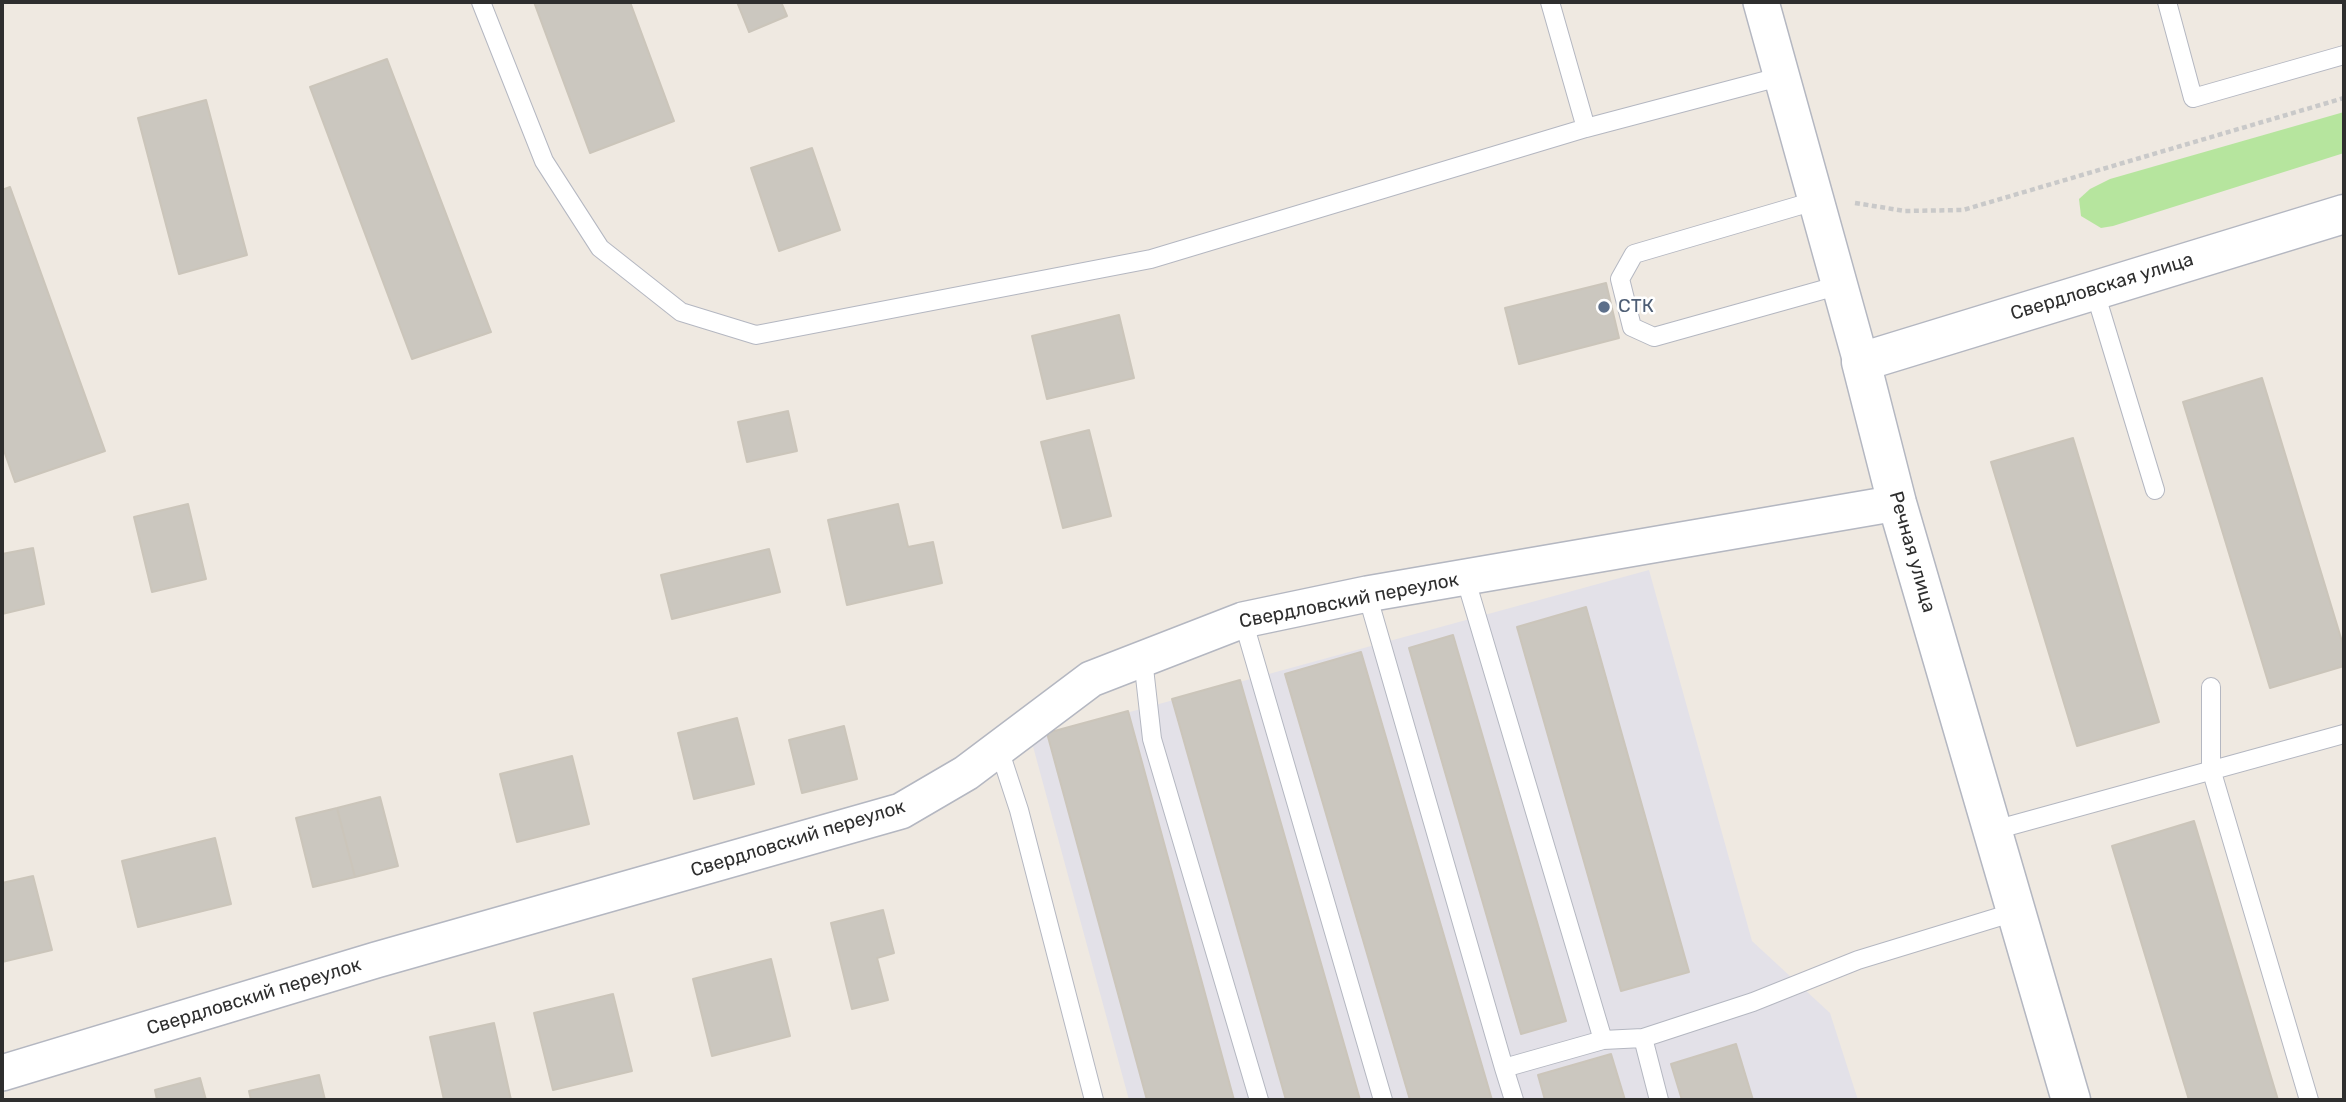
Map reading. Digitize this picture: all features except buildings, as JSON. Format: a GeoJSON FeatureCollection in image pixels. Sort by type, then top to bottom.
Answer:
{"type":"FeatureCollection","features":[{"type":"Feature","properties":{"kind":"street","name":"Речная улица"},"geometry":{"type":"LineString","coordinates":[[1761,2],[1783,76],[1834,201],[1840,285],[1897,503],[2071,1100]]}},
{"type":"Feature","properties":{"kind":"street","name":"Свердловская улица"},"geometry":{"type":"LineString","coordinates":[[1861,362],[2344,214]]}},
{"type":"Feature","properties":{"kind":"street","name":"Свердловский переулок"},"geometry":{"type":"LineString","coordinates":[[2,1073],[376,960],[901,811],[966,773],[1091,679],[1243,620],[1367,594],[1897,503]]}},
{"type":"Feature","properties":{"kind":"lane"},"geometry":{"type":"LineString","coordinates":[[481,2],[544,161],[600,248],[681,312],[756,335],[1151,260],[1586,128],[1783,76]]}},
{"type":"Feature","properties":{"kind":"lane"},"geometry":{"type":"LineString","coordinates":[[1550,2],[1586,128]]}},
{"type":"Feature","properties":{"kind":"lane"},"geometry":{"type":"LineString","coordinates":[[2167,2],[2193,98],[2344,55]]}},
{"type":"Feature","properties":{"kind":"lane"},"geometry":{"type":"LineString","coordinates":[[1834,201],[1634,254],[1620,279],[1632,327],[1654,337],[1840,285]]}},
{"type":"Feature","properties":{"kind":"lane"},"geometry":{"type":"LineString","coordinates":[[2094,289],[2155,490]]}},
{"type":"Feature","properties":{"kind":"lane"},"geometry":{"type":"LineString","coordinates":[[1465,577],[1603,1040]]}},
{"type":"Feature","properties":{"kind":"lane"},"geometry":{"type":"LineString","coordinates":[[1367,594],[1514,1100]]}},
{"type":"Feature","properties":{"kind":"lane"},"geometry":{"type":"LineString","coordinates":[[1243,620],[1383,1100]]}},
{"type":"Feature","properties":{"kind":"lane"},"geometry":{"type":"LineString","coordinates":[[1143,659],[1152,739],[1259,1100]]}},
{"type":"Feature","properties":{"kind":"lane"},"geometry":{"type":"LineString","coordinates":[[2211,687],[2211,769],[2309,1100]]}},
{"type":"Feature","properties":{"kind":"lane"},"geometry":{"type":"LineString","coordinates":[[1991,831],[2344,734]]}},
{"type":"Feature","properties":{"kind":"lane"},"geometry":{"type":"LineString","coordinates":[[999,749],[1019,810],[1094,1100]]}},
{"type":"Feature","properties":{"kind":"lane"},"geometry":{"type":"LineString","coordinates":[[1504,1068],[1603,1040],[1643,1038],[1753,1002],[1858,960],[2015,912]]}},
{"type":"Feature","properties":{"kind":"lane"},"geometry":{"type":"LineString","coordinates":[[1643,1038],[1659,1100]]}},
{"type":"Feature","properties":{"kind":"path"},"geometry":{"type":"LineString","coordinates":[[1834,201],[1905,211],[1963,210],[2344,98]]}},
{"type":"Feature","properties":{"kind":"shaded area"},"geometry":{"type":"Polygon","coordinates":[[[1649,570],[1752,941],[1830,1013],[1858,1100],[1129,1100],[1031,739],[1649,570]]]}},
{"type":"Feature","properties":{"kind":"green space"},"geometry":{"type":"Polygon","coordinates":[[[2344,112],[2344,153],[2113,226],[2101,228],[2081,216],[2079,199],[2090,189],[2110,179],[2344,112]]]}},
{"type":"Feature","properties":{"kind":"place","name":"СТК"},"geometry":{"type":"Point","coordinates":[1604,307]}}]}
